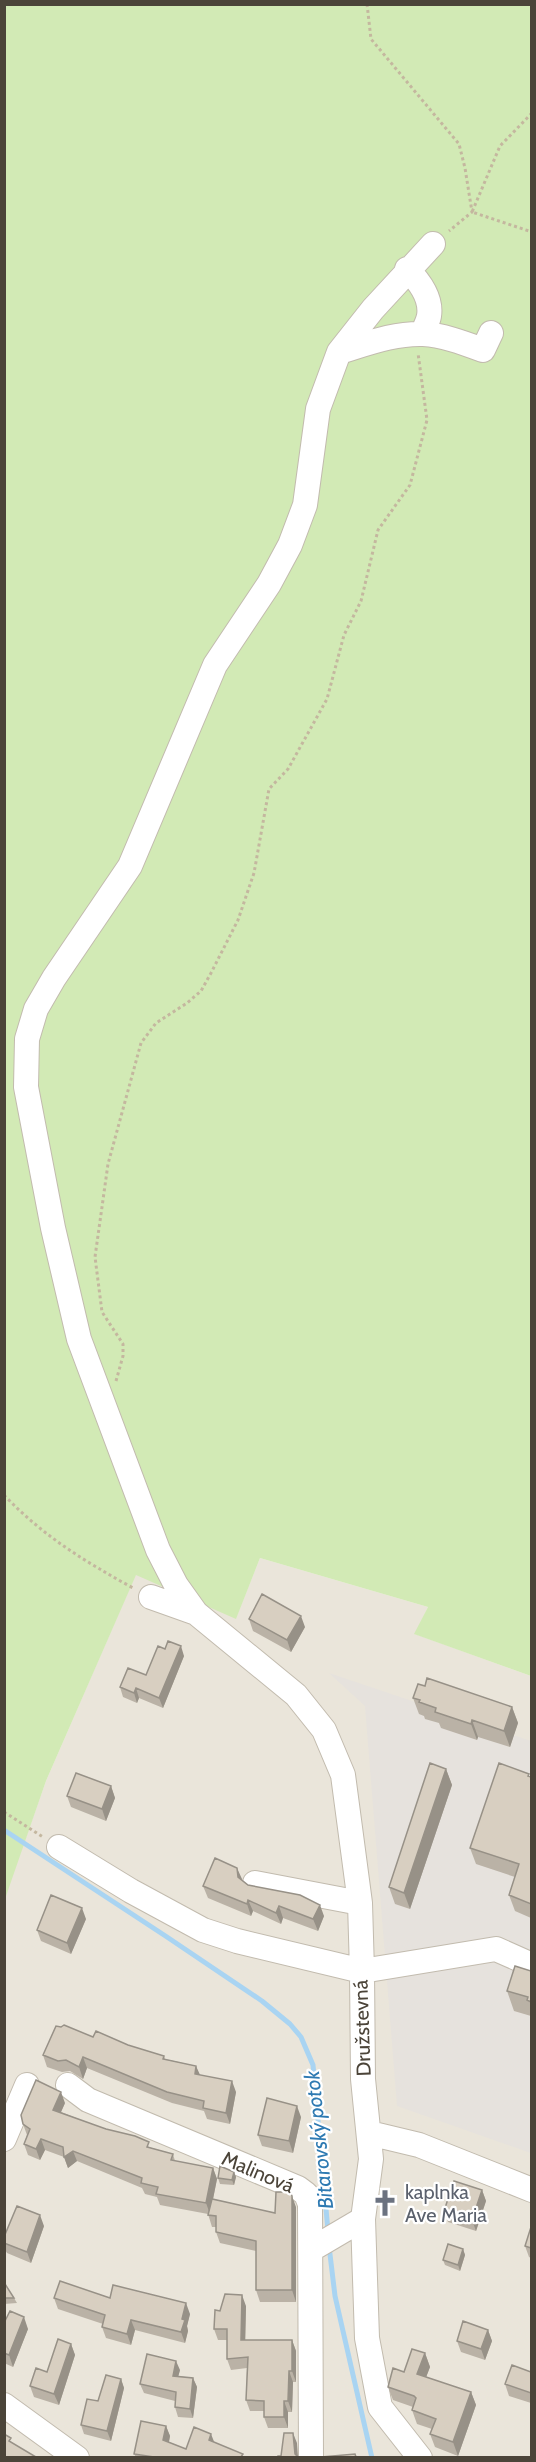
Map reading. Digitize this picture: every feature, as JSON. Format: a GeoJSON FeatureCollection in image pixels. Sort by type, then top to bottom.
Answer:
{"type":"FeatureCollection","features":[{"type":"Feature","properties":{"kind":"street"},"geometry":{"type":"LineString","coordinates":[[433,244],[407,269],[339,352],[318,409],[305,505],[290,545],[269,584],[215,665],[130,866],[54,978],[36,1009],[27,1039],[26,1087],[53,1228],[79,1339],[158,1550],[176,1585],[196,1613],[296,1695],[324,1730],[343,1775],[360,1903],[362,1971],[496,1949],[531,1965]]}},
{"type":"Feature","properties":{"kind":"street"},"geometry":{"type":"LineString","coordinates":[[407,269],[419,280],[428,301],[429,316],[422,334]]}},
{"type":"Feature","properties":{"kind":"street"},"geometry":{"type":"LineString","coordinates":[[339,352],[394,337],[422,334],[453,340],[483,350],[491,333]]}},
{"type":"Feature","properties":{"kind":"street"},"geometry":{"type":"LineString","coordinates":[[151,1597],[196,1613]]}},
{"type":"Feature","properties":{"kind":"street","name":"Družstevná"},"geometry":{"type":"LineString","coordinates":[[59,1847],[131,1891],[203,1930],[237,1941],[362,1971],[363,2079],[371,2160],[358,2222],[367,2338],[380,2407],[420,2457]]}},
{"type":"Feature","properties":{"kind":"street"},"geometry":{"type":"LineString","coordinates":[[255,1883],[360,1903]]}},
{"type":"Feature","properties":{"kind":"street"},"geometry":{"type":"LineString","coordinates":[[4,2139],[27,2085]]}},
{"type":"Feature","properties":{"kind":"street","name":"Malinová"},"geometry":{"type":"LineString","coordinates":[[68,2085],[88,2100],[298,2188],[306,2194],[319,2244],[311,2457]]}},
{"type":"Feature","properties":{"kind":"street"},"geometry":{"type":"LineString","coordinates":[[369,2133],[419,2145],[531,2190]]}},
{"type":"Feature","properties":{"kind":"street"},"geometry":{"type":"LineString","coordinates":[[319,2244],[358,2222]]}},
{"type":"Feature","properties":{"kind":"street"},"geometry":{"type":"LineString","coordinates":[[4,2405],[77,2457]]}},
{"type":"Feature","properties":{"kind":"path"},"geometry":{"type":"LineString","coordinates":[[367,4],[371,39],[459,144],[472,212]]}},
{"type":"Feature","properties":{"kind":"path"},"geometry":{"type":"LineString","coordinates":[[433,244],[472,212],[500,146],[531,113]]}},
{"type":"Feature","properties":{"kind":"path"},"geometry":{"type":"LineString","coordinates":[[472,212],[531,232]]}},
{"type":"Feature","properties":{"kind":"path"},"geometry":{"type":"LineString","coordinates":[[115,1385],[123,1356],[123,1344],[102,1312],[95,1257],[108,1164],[141,1043],[156,1023],[201,991],[212,973],[238,920],[254,873],[269,789],[288,769],[327,699],[344,635],[361,601],[378,530],[410,484],[427,420],[417,349],[422,334]]}},
{"type":"Feature","properties":{"kind":"path"},"geometry":{"type":"LineString","coordinates":[[4,1495],[27,1519],[78,1558],[151,1597]]}},
{"type":"Feature","properties":{"kind":"path"},"geometry":{"type":"LineString","coordinates":[[4,1812],[59,1847]]}},
{"type":"Feature","properties":{"kind":"shaded area"},"geometry":{"type":"Polygon","coordinates":[[[260,1558],[428,1607],[415,1634],[531,1676],[531,2457],[5,2457],[4,1899],[46,1781],[136,1574],[236,1618],[260,1558]]]}},
{"type":"Feature","properties":{"kind":"shaded area"},"geometry":{"type":"Polygon","coordinates":[[[329,1673],[531,1741],[531,2153],[397,2106],[365,1706],[329,1673]]]}},
{"type":"Feature","properties":{"kind":"green space"},"geometry":{"type":"Polygon","coordinates":[[[5,5],[531,5],[531,1676],[414,1634],[428,1607],[260,1558],[236,1619],[136,1575],[46,1781],[5,1899],[5,5]]]}},
{"type":"Feature","properties":{"kind":"building"},"geometry":{"type":"Polygon","coordinates":[[[262,1594],[301,1616],[287,1640],[249,1619],[262,1594]]]}},
{"type":"Feature","properties":{"kind":"building"},"geometry":{"type":"Polygon","coordinates":[[[168,1641],[181,1646],[159,1698],[136,1688],[134,1693],[120,1687],[128,1668],[146,1675],[158,1646],[165,1649],[168,1641]]]}},
{"type":"Feature","properties":{"kind":"building"},"geometry":{"type":"Polygon","coordinates":[[[427,1678],[512,1707],[504,1731],[472,1720],[471,1724],[435,1712],[436,1708],[413,1698],[418,1684],[425,1686],[427,1678]]]}},
{"type":"Feature","properties":{"kind":"building"},"geometry":{"type":"Polygon","coordinates":[[[430,1763],[446,1769],[404,1893],[389,1887],[430,1763]]]}},
{"type":"Feature","properties":{"kind":"building"},"geometry":{"type":"Polygon","coordinates":[[[499,1763],[529,1774],[528,1776],[531,1777],[531,1904],[509,1895],[519,1864],[470,1848],[499,1763]]]}},
{"type":"Feature","properties":{"kind":"building"},"geometry":{"type":"Polygon","coordinates":[[[76,1773],[111,1786],[102,1809],[67,1796],[76,1773]]]}},
{"type":"Feature","properties":{"kind":"building"},"geometry":{"type":"Polygon","coordinates":[[[215,1858],[237,1868],[238,1877],[248,1885],[300,1895],[320,1905],[313,1919],[279,1906],[276,1913],[248,1900],[247,1904],[203,1886],[215,1858]]]}},
{"type":"Feature","properties":{"kind":"building"},"geometry":{"type":"Polygon","coordinates":[[[51,1895],[82,1908],[67,1943],[37,1930],[51,1895]]]}},
{"type":"Feature","properties":{"kind":"building"},"geometry":{"type":"Polygon","coordinates":[[[515,1966],[531,1971],[531,2002],[527,2000],[528,1997],[507,1991],[515,1966]]]}},
{"type":"Feature","properties":{"kind":"building"},"geometry":{"type":"Polygon","coordinates":[[[64,2025],[93,2037],[96,2031],[128,2045],[164,2056],[163,2059],[196,2066],[195,2074],[232,2081],[226,2113],[203,2108],[204,2101],[167,2092],[83,2057],[79,2067],[66,2060],[58,2061],[43,2055],[56,2026],[64,2025]]]}},
{"type":"Feature","properties":{"kind":"building"},"geometry":{"type":"Polygon","coordinates":[[[36,2080],[61,2092],[53,2110],[106,2129],[135,2136],[149,2142],[147,2147],[173,2154],[171,2160],[213,2168],[206,2203],[156,2194],[158,2187],[141,2183],[142,2178],[73,2151],[64,2157],[63,2147],[41,2139],[36,2149],[24,2144],[30,2129],[23,2124],[21,2115],[36,2080]]]}},
{"type":"Feature","properties":{"kind":"building"},"geometry":{"type":"Polygon","coordinates":[[[267,2098],[297,2106],[289,2141],[258,2135],[267,2098]]]}},
{"type":"Feature","properties":{"kind":"building"},"geometry":{"type":"Polygon","coordinates":[[[220,2166],[234,2172],[232,2180],[218,2178],[220,2166]]]}},
{"type":"Feature","properties":{"kind":"building"},"geometry":{"type":"Polygon","coordinates":[[[454,2181],[482,2190],[472,2220],[444,2211],[454,2181]]]}},
{"type":"Feature","properties":{"kind":"building"},"geometry":{"type":"Polygon","coordinates":[[[276,2192],[290,2192],[292,2196],[292,2290],[256,2290],[256,2241],[216,2232],[216,2216],[208,2215],[212,2199],[275,2213],[276,2192]]]}},
{"type":"Feature","properties":{"kind":"building"},"geometry":{"type":"Polygon","coordinates":[[[17,2206],[40,2215],[27,2252],[4,2243],[4,2237],[17,2206]]]}},
{"type":"Feature","properties":{"kind":"building"},"geometry":{"type":"Polygon","coordinates":[[[531,2227],[531,2248],[525,2246],[531,2227]]]}},
{"type":"Feature","properties":{"kind":"building"},"geometry":{"type":"Polygon","coordinates":[[[448,2244],[463,2249],[458,2265],[443,2260],[448,2244]]]}},
{"type":"Feature","properties":{"kind":"building"},"geometry":{"type":"Polygon","coordinates":[[[60,2281],[110,2298],[113,2285],[186,2303],[182,2319],[185,2320],[181,2332],[131,2320],[127,2334],[102,2327],[105,2315],[54,2298],[60,2281]]]}},
{"type":"Feature","properties":{"kind":"building"},"geometry":{"type":"Polygon","coordinates":[[[5,2284],[14,2298],[4,2298],[5,2284]]]}},
{"type":"Feature","properties":{"kind":"building"},"geometry":{"type":"Polygon","coordinates":[[[225,2294],[242,2295],[241,2340],[292,2340],[292,2371],[289,2371],[288,2401],[284,2401],[284,2417],[264,2417],[264,2401],[246,2400],[248,2357],[227,2359],[227,2329],[214,2329],[215,2310],[220,2311],[225,2294]]]}},
{"type":"Feature","properties":{"kind":"building"},"geometry":{"type":"Polygon","coordinates":[[[10,2311],[24,2317],[9,2355],[4,2353],[4,2323],[10,2311]]]}},
{"type":"Feature","properties":{"kind":"building"},"geometry":{"type":"Polygon","coordinates":[[[463,2321],[488,2330],[481,2349],[457,2341],[463,2321]]]}},
{"type":"Feature","properties":{"kind":"building"},"geometry":{"type":"Polygon","coordinates":[[[58,2339],[71,2344],[54,2394],[30,2386],[36,2368],[47,2372],[58,2339]]]}},
{"type":"Feature","properties":{"kind":"building"},"geometry":{"type":"Polygon","coordinates":[[[412,2349],[425,2353],[417,2374],[471,2392],[453,2442],[430,2434],[436,2419],[412,2410],[416,2398],[414,2396],[388,2387],[393,2368],[404,2372],[412,2349]]]}},
{"type":"Feature","properties":{"kind":"building"},"geometry":{"type":"Polygon","coordinates":[[[147,2354],[176,2361],[173,2376],[193,2378],[190,2409],[175,2407],[176,2392],[140,2384],[147,2354]]]}},
{"type":"Feature","properties":{"kind":"building"},"geometry":{"type":"Polygon","coordinates":[[[512,2365],[531,2372],[531,2393],[505,2384],[512,2365]]]}},
{"type":"Feature","properties":{"kind":"building"},"geometry":{"type":"Polygon","coordinates":[[[106,2375],[121,2379],[107,2431],[81,2425],[87,2399],[98,2401],[106,2375]]]}},
{"type":"Feature","properties":{"kind":"building"},"geometry":{"type":"Polygon","coordinates":[[[141,2421],[166,2426],[163,2440],[186,2449],[194,2427],[211,2434],[209,2440],[243,2454],[241,2457],[154,2457],[134,2454],[141,2421]]]}},
{"type":"Feature","properties":{"kind":"building"},"geometry":{"type":"Polygon","coordinates":[[[284,2433],[293,2433],[295,2454],[298,2457],[278,2457],[281,2456],[284,2433]]]}},
{"type":"Feature","properties":{"kind":"building"},"geometry":{"type":"Polygon","coordinates":[[[4,2434],[11,2438],[9,2441],[36,2457],[4,2457],[4,2434]]]}},
{"type":"Feature","properties":{"kind":"building"},"geometry":{"type":"Polygon","coordinates":[[[355,2454],[356,2457],[321,2457],[355,2454]]]}},
{"type":"Feature","properties":{"kind":"waterway","name":"Bitarovský potok"},"geometry":{"type":"LineString","coordinates":[[4,1830],[262,2001],[290,2024],[301,2037],[313,2065],[328,2231]]}},
{"type":"Feature","properties":{"kind":"waterway","name":"Bitarovský potok"},"geometry":{"type":"LineString","coordinates":[[329,2246],[335,2296],[372,2458]]}},
{"type":"Feature","properties":{"kind":"place","name":"kaplnka Ave Maria"},"geometry":{"type":"Point","coordinates":[385,2203]}}]}
